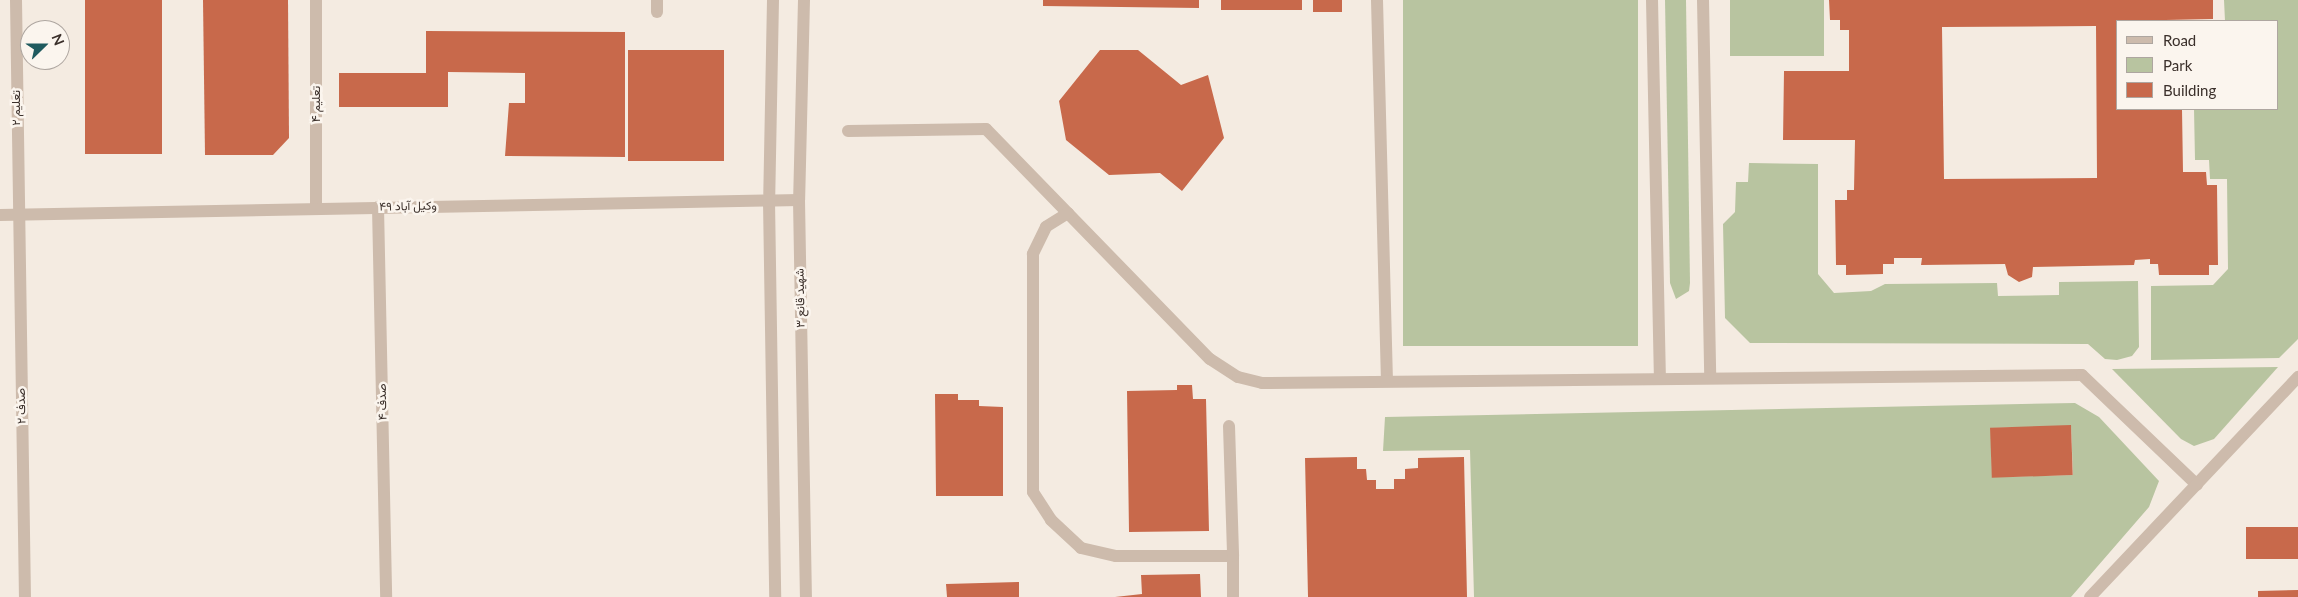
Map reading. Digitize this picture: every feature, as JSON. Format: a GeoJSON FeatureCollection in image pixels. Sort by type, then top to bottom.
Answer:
{"type":"FeatureCollection","features":[{"type":"Feature","properties":{"kind":"street","name":"تعلیم ۲"},"geometry":{"type":"LineString","coordinates":[[16,0],[16,215]]}},
{"type":"Feature","properties":{"kind":"street","name":"تعلیم ۴"},"geometry":{"type":"LineString","coordinates":[[316,0],[316,208]]}},
{"type":"Feature","properties":{"kind":"street"},"geometry":{"type":"LineString","coordinates":[[773,0],[769,201],[775,597]]}},
{"type":"Feature","properties":{"kind":"street","name":"شهید قانع ۳"},"geometry":{"type":"LineString","coordinates":[[804,0],[799,200],[806,597]]}},
{"type":"Feature","properties":{"kind":"street"},"geometry":{"type":"LineString","coordinates":[[1376,0],[1387,381]]}},
{"type":"Feature","properties":{"kind":"street"},"geometry":{"type":"LineString","coordinates":[[1652,0],[1660,379]]}},
{"type":"Feature","properties":{"kind":"street"},"geometry":{"type":"LineString","coordinates":[[1703,0],[1710,378]]}},
{"type":"Feature","properties":{"kind":"street"},"geometry":{"type":"LineString","coordinates":[[848,131],[986,129],[1210,359],[1238,377],[1262,383],[2082,375],[2196,484]]}},
{"type":"Feature","properties":{"kind":"street","name":"وکیل آباد ۴۹"},"geometry":{"type":"LineString","coordinates":[[0,215],[799,200]]}},
{"type":"Feature","properties":{"kind":"street","name":"صدف ۴"},"geometry":{"type":"LineString","coordinates":[[378,207],[386,597]]}},
{"type":"Feature","properties":{"kind":"street"},"geometry":{"type":"LineString","coordinates":[[1068,213],[1046,227],[1033,254],[1033,492],[1051,520],[1081,548],[1116,556],[1233,556]]}},
{"type":"Feature","properties":{"kind":"street","name":"صدف ۲"},"geometry":{"type":"LineString","coordinates":[[16,215],[24,597]]}},
{"type":"Feature","properties":{"kind":"street"},"geometry":{"type":"LineString","coordinates":[[2090,597],[2298,377]]}},
{"type":"Feature","properties":{"kind":"street"},"geometry":{"type":"LineString","coordinates":[[1229,426],[1233,597]]}},
{"type":"Feature","properties":{"kind":"green space"},"geometry":{"type":"Polygon","coordinates":[[[1403,0],[1638,0],[1638,346],[1403,346],[1403,0]]]}},
{"type":"Feature","properties":{"kind":"green space"},"geometry":{"type":"Polygon","coordinates":[[[1665,0],[1686,0],[1690,283],[1689,291],[1676,299],[1670,283],[1665,0]]]}},
{"type":"Feature","properties":{"kind":"green space"},"geometry":{"type":"Polygon","coordinates":[[[1730,0],[1824,0],[1824,56],[1730,56],[1730,0]]]}},
{"type":"Feature","properties":{"kind":"green space"},"geometry":{"type":"Polygon","coordinates":[[[2224,0],[2298,0],[2298,339],[2279,358],[2151,360],[2151,286],[2213,285],[2228,269],[2227,179],[2210,179],[2209,160],[2195,160],[2194,110],[2278,110],[2278,20],[2225,20],[2224,0]]]}},
{"type":"Feature","properties":{"kind":"green space"},"geometry":{"type":"Polygon","coordinates":[[[1749,163],[1818,164],[1818,274],[1834,293],[1871,291],[1885,284],[1997,283],[1998,296],[2059,295],[2059,282],[2138,281],[2139,347],[2132,356],[2117,360],[2105,359],[2088,344],[1750,343],[1725,318],[1723,224],[1735,212],[1736,182],[1748,182],[1749,163]]]}},
{"type":"Feature","properties":{"kind":"green space"},"geometry":{"type":"Polygon","coordinates":[[[2278,367],[2214,439],[2194,446],[2181,439],[2112,369],[2278,367]]]}},
{"type":"Feature","properties":{"kind":"green space"},"geometry":{"type":"Polygon","coordinates":[[[2075,403],[2099,417],[2159,481],[2149,507],[2071,597],[1474,597],[1470,450],[1383,451],[1385,417],[2075,403]],[[2071,426],[1991,428],[1992,477],[2073,475],[2071,426]]]}},
{"type":"Feature","properties":{"kind":"building"},"geometry":{"type":"Polygon","coordinates":[[[85,0],[162,0],[162,154],[85,154],[85,0]]]}},
{"type":"Feature","properties":{"kind":"building"},"geometry":{"type":"Polygon","coordinates":[[[203,0],[288,0],[289,138],[273,155],[205,155],[203,0]]]}},
{"type":"Feature","properties":{"kind":"building"},"geometry":{"type":"Polygon","coordinates":[[[1043,0],[1199,0],[1199,8],[1043,6],[1043,0]]]}},
{"type":"Feature","properties":{"kind":"building"},"geometry":{"type":"Polygon","coordinates":[[[1221,0],[1302,0],[1302,10],[1221,10],[1221,0]]]}},
{"type":"Feature","properties":{"kind":"building"},"geometry":{"type":"Polygon","coordinates":[[[1313,0],[1342,0],[1342,12],[1313,12],[1313,0]]]}},
{"type":"Feature","properties":{"kind":"building"},"geometry":{"type":"Polygon","coordinates":[[[1829,0],[2213,0],[2213,19],[2116,20],[2116,110],[2182,110],[2183,172],[2206,172],[2207,185],[2217,185],[2218,265],[2209,265],[2209,275],[2159,275],[2158,264],[2150,264],[2150,259],[2135,260],[2134,265],[2033,267],[2032,277],[2019,282],[2008,275],[2005,264],[1921,265],[1922,258],[1894,258],[1894,264],[1883,264],[1883,274],[1846,275],[1846,265],[1836,265],[1835,200],[1847,200],[1847,190],[1854,190],[1855,140],[1783,140],[1784,71],[1849,71],[1849,30],[1840,30],[1840,20],[1830,20],[1829,0]],[[2096,26],[1942,27],[1944,179],[2097,178],[2096,26]]]}},
{"type":"Feature","properties":{"kind":"building"},"geometry":{"type":"Polygon","coordinates":[[[426,31],[625,32],[625,157],[505,156],[509,103],[525,103],[525,73],[448,72],[448,107],[339,107],[339,73],[426,73],[426,31]]]}},
{"type":"Feature","properties":{"kind":"building"},"geometry":{"type":"Polygon","coordinates":[[[628,50],[724,50],[724,161],[628,161],[628,50]]]}},
{"type":"Feature","properties":{"kind":"building"},"geometry":{"type":"Polygon","coordinates":[[[1100,50],[1138,50],[1181,85],[1208,75],[1224,138],[1182,191],[1160,173],[1109,175],[1066,140],[1059,101],[1100,50]]]}},
{"type":"Feature","properties":{"kind":"building"},"geometry":{"type":"Polygon","coordinates":[[[1177,385],[1192,385],[1193,399],[1206,399],[1209,531],[1129,532],[1127,391],[1177,390],[1177,385]]]}},
{"type":"Feature","properties":{"kind":"building"},"geometry":{"type":"Polygon","coordinates":[[[935,394],[958,394],[958,400],[979,400],[979,406],[1003,407],[1003,496],[936,496],[935,394]]]}},
{"type":"Feature","properties":{"kind":"building"},"geometry":{"type":"Polygon","coordinates":[[[2071,425],[2073,475],[1992,478],[1990,428],[2071,425]]]}},
{"type":"Feature","properties":{"kind":"building"},"geometry":{"type":"Polygon","coordinates":[[[1357,457],[1357,469],[1366,469],[1367,480],[1376,480],[1376,489],[1394,489],[1394,479],[1405,479],[1405,469],[1418,468],[1418,458],[1464,457],[1467,597],[1308,597],[1305,458],[1357,457]]]}},
{"type":"Feature","properties":{"kind":"building"},"geometry":{"type":"Polygon","coordinates":[[[2246,527],[2298,527],[2298,559],[2246,559],[2246,527]]]}},
{"type":"Feature","properties":{"kind":"building"},"geometry":{"type":"Polygon","coordinates":[[[1200,574],[1201,597],[1115,597],[1142,594],[1141,575],[1200,574]]]}},
{"type":"Feature","properties":{"kind":"building"},"geometry":{"type":"Polygon","coordinates":[[[1019,582],[1019,597],[947,597],[946,584],[1019,582]]]}},
{"type":"Feature","properties":{"kind":"building"},"geometry":{"type":"Polygon","coordinates":[[[2298,590],[2298,597],[2258,597],[2258,591],[2298,590]]]}}]}
